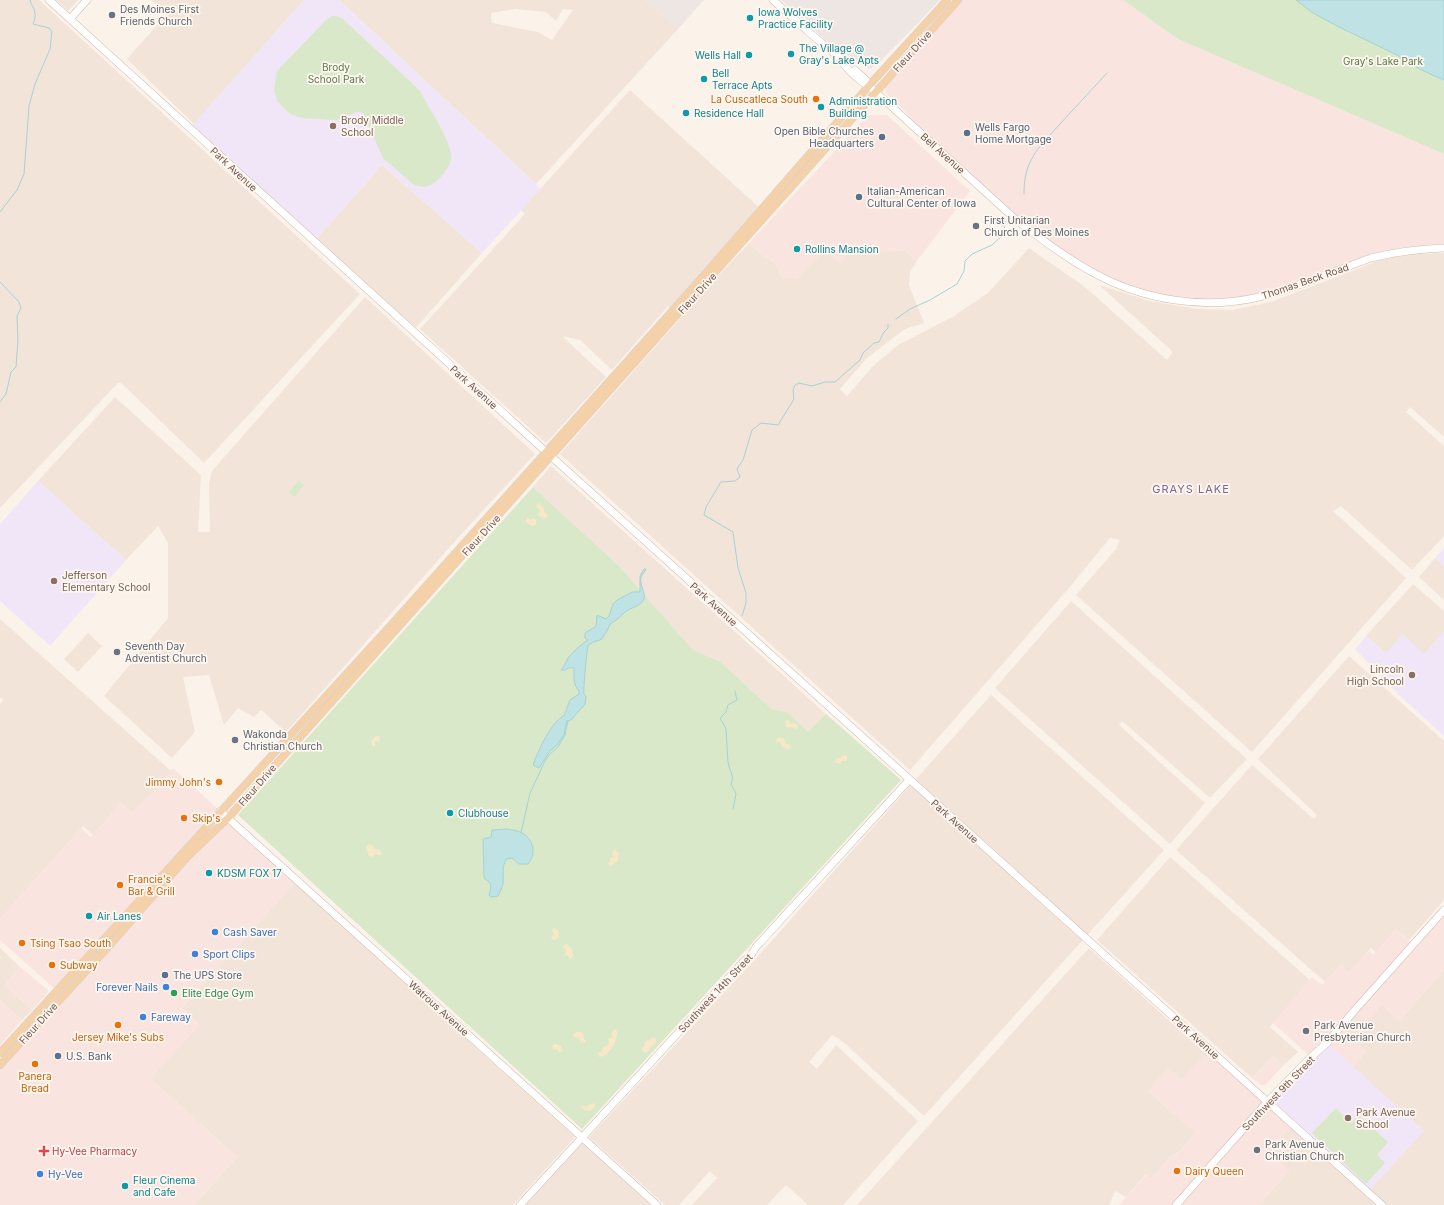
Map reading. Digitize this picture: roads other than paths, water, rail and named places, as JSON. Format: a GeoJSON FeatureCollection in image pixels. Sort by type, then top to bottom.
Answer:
{"type":"FeatureCollection","features":[{"type":"Feature","properties":{"kind":"main road","name":"Fleur Drive"},"geometry":{"type":"LineString","coordinates":[[0,1065],[109,946],[187,857],[228,818],[869,86],[947,0]]}},
{"type":"Feature","properties":{"kind":"main road","name":"Fleur Drive"},"geometry":{"type":"LineString","coordinates":[[0,1054],[220,811],[548,454],[958,0]]}},
{"type":"Feature","properties":{"kind":"street","name":"Park Avenue"},"geometry":{"type":"LineString","coordinates":[[49,0],[548,454],[1382,1205]]}},
{"type":"Feature","properties":{"kind":"street"},"geometry":{"type":"LineString","coordinates":[[70,19],[87,0]]}},
{"type":"Feature","properties":{"kind":"street","name":"Bell Avenue"},"geometry":{"type":"LineString","coordinates":[[773,0],[839,58],[866,79],[869,86]]}},
{"type":"Feature","properties":{"kind":"street","name":"Bell Avenue"},"geometry":{"type":"LineString","coordinates":[[839,58],[847,69],[862,83],[869,86],[876,92],[1009,214],[1036,235]]}},
{"type":"Feature","properties":{"kind":"street"},"geometry":{"type":"LineString","coordinates":[[861,75],[867,76],[874,74],[893,59]]}},
{"type":"Feature","properties":{"kind":"street","name":"Thomas Beck Road"},"geometry":{"type":"LineString","coordinates":[[1036,235],[1092,272],[1119,285],[1152,296],[1190,302],[1236,301],[1259,297],[1282,291],[1371,258],[1386,254],[1420,248],[1444,248]]}},
{"type":"Feature","properties":{"kind":"street","name":"Southwest 14th Street"},"geometry":{"type":"LineString","coordinates":[[520,1205],[745,960],[750,957],[756,947],[909,780]]}},
{"type":"Feature","properties":{"kind":"street","name":"Watrous Avenue"},"geometry":{"type":"LineString","coordinates":[[220,811],[656,1205]]}},
{"type":"Feature","properties":{"kind":"street","name":"Southwest 9th Street"},"geometry":{"type":"LineString","coordinates":[[1176,1205],[1268,1101],[1311,1057],[1327,1043],[1444,910]]}},
{"type":"Feature","properties":{"kind":"water"},"geometry":{"type":"Polygon","coordinates":[[[1296,0],[1444,0],[1444,80],[1406,62],[1397,55],[1313,13],[1296,0]]]}},
{"type":"Feature","properties":{"kind":"water"},"geometry":{"type":"Polygon","coordinates":[[[644,569],[646,569],[641,576],[644,594],[644,599],[642,602],[627,610],[610,624],[602,639],[593,642],[588,646],[584,685],[584,694],[586,696],[585,704],[572,719],[569,721],[567,720],[564,735],[557,745],[550,751],[539,768],[533,765],[541,745],[550,730],[559,719],[564,716],[570,700],[579,694],[575,683],[574,668],[561,670],[570,655],[588,640],[585,638],[585,633],[596,626],[597,615],[606,619],[609,616],[613,604],[617,600],[632,592],[640,592],[640,576],[644,569]]]}},
{"type":"Feature","properties":{"kind":"water"},"geometry":{"type":"Polygon","coordinates":[[[507,829],[521,833],[528,838],[532,845],[533,853],[528,864],[519,864],[512,858],[507,859],[503,868],[503,884],[501,890],[498,896],[491,897],[489,895],[491,888],[490,884],[484,876],[483,839],[491,837],[492,830],[507,829]]]}},
{"type":"Feature","properties":{"kind":"waterway"},"geometry":{"type":"LineString","coordinates":[[0,212],[17,190],[24,174],[29,106],[35,84],[50,49],[52,32],[49,28],[33,24],[35,14],[30,0]]}},
{"type":"Feature","properties":{"kind":"waterway"},"geometry":{"type":"LineString","coordinates":[[1049,136],[1107,73]]}},
{"type":"Feature","properties":{"kind":"waterway"},"geometry":{"type":"LineString","coordinates":[[1024,194],[1025,178],[1029,165],[1035,153],[1045,140]]}},
{"type":"Feature","properties":{"kind":"waterway"},"geometry":{"type":"LineString","coordinates":[[896,319],[910,309],[930,300],[957,284],[964,271],[965,261],[972,254],[992,245],[1004,234],[1006,230],[1003,225],[1006,221]]}},
{"type":"Feature","properties":{"kind":"waterway"},"geometry":{"type":"LineString","coordinates":[[0,282],[19,302],[21,308],[17,316],[18,340],[16,367],[11,372],[6,394],[0,402]]}},
{"type":"Feature","properties":{"kind":"waterway"},"geometry":{"type":"LineString","coordinates":[[742,616],[746,603],[746,593],[738,568],[733,532],[704,515],[706,507],[721,482],[735,481],[740,477],[737,469],[743,460],[752,430],[761,423],[778,425],[794,399],[793,390],[795,385],[799,383],[812,386],[825,382],[835,382],[860,360],[863,353],[874,343],[879,342],[884,332],[888,328],[888,324]]}},
{"type":"Feature","properties":{"kind":"waterway"},"geometry":{"type":"LineString","coordinates":[[733,809],[736,794],[731,784],[732,778],[728,762],[726,730],[720,719],[726,712],[728,705],[737,700],[735,691]]}},
{"type":"Feature","properties":{"kind":"waterway"},"geometry":{"type":"LineString","coordinates":[[521,833],[530,793],[545,761],[558,747],[565,735],[568,721]]}},
{"type":"Feature","properties":{"kind":"place","name":"Des Moines First Friends Church"},"geometry":{"type":"Point","coordinates":[112,15]}},
{"type":"Feature","properties":{"kind":"place","name":"Iowa Wolves Practice Facility"},"geometry":{"type":"Point","coordinates":[750,18]}},
{"type":"Feature","properties":{"kind":"place","name":"The Village @ Gray's Lake Apts"},"geometry":{"type":"Point","coordinates":[791,54]}},
{"type":"Feature","properties":{"kind":"place","name":"Wells Hall"},"geometry":{"type":"Point","coordinates":[749,55]}},
{"type":"Feature","properties":{"kind":"place","name":"Bell Terrace Apts"},"geometry":{"type":"Point","coordinates":[704,79]}},
{"type":"Feature","properties":{"kind":"place","name":"La Cuscatleca South"},"geometry":{"type":"Point","coordinates":[816,99]}},
{"type":"Feature","properties":{"kind":"place","name":"Administration Building"},"geometry":{"type":"Point","coordinates":[821,107]}},
{"type":"Feature","properties":{"kind":"place","name":"Residence Hall"},"geometry":{"type":"Point","coordinates":[686,113]}},
{"type":"Feature","properties":{"kind":"place","name":"Brody Middle School"},"geometry":{"type":"Point","coordinates":[333,126]}},
{"type":"Feature","properties":{"kind":"place","name":"Wells Fargo Home Mortgage"},"geometry":{"type":"Point","coordinates":[967,133]}},
{"type":"Feature","properties":{"kind":"place","name":"Open Bible Churches Headquarters"},"geometry":{"type":"Point","coordinates":[882,137]}},
{"type":"Feature","properties":{"kind":"place","name":"Italian-American Cultural Center of Iowa"},"geometry":{"type":"Point","coordinates":[859,197]}},
{"type":"Feature","properties":{"kind":"place","name":"First Unitarian Church of Des Moines"},"geometry":{"type":"Point","coordinates":[976,226]}},
{"type":"Feature","properties":{"kind":"place","name":"Rollins Mansion"},"geometry":{"type":"Point","coordinates":[797,249]}},
{"type":"Feature","properties":{"kind":"place","name":"Jefferson Elementary School"},"geometry":{"type":"Point","coordinates":[54,581]}},
{"type":"Feature","properties":{"kind":"place","name":"Seventh Day Adventist Church"},"geometry":{"type":"Point","coordinates":[117,652]}},
{"type":"Feature","properties":{"kind":"place","name":"Lincoln High School"},"geometry":{"type":"Point","coordinates":[1412,675]}},
{"type":"Feature","properties":{"kind":"place","name":"Wakonda Christian Church"},"geometry":{"type":"Point","coordinates":[235,740]}},
{"type":"Feature","properties":{"kind":"place","name":"Jimmy John's"},"geometry":{"type":"Point","coordinates":[219,782]}},
{"type":"Feature","properties":{"kind":"place","name":"Clubhouse"},"geometry":{"type":"Point","coordinates":[450,813]}},
{"type":"Feature","properties":{"kind":"place","name":"Skip's"},"geometry":{"type":"Point","coordinates":[184,818]}},
{"type":"Feature","properties":{"kind":"place","name":"KDSM FOX 17"},"geometry":{"type":"Point","coordinates":[209,873]}},
{"type":"Feature","properties":{"kind":"place","name":"Francie's Bar & Grill"},"geometry":{"type":"Point","coordinates":[120,885]}},
{"type":"Feature","properties":{"kind":"place","name":"Air Lanes"},"geometry":{"type":"Point","coordinates":[89,916]}},
{"type":"Feature","properties":{"kind":"place","name":"Cash Saver"},"geometry":{"type":"Point","coordinates":[215,932]}},
{"type":"Feature","properties":{"kind":"place","name":"Tsing Tsao South"},"geometry":{"type":"Point","coordinates":[22,943]}},
{"type":"Feature","properties":{"kind":"place","name":"Sport Clips"},"geometry":{"type":"Point","coordinates":[195,954]}},
{"type":"Feature","properties":{"kind":"place","name":"Subway"},"geometry":{"type":"Point","coordinates":[52,965]}},
{"type":"Feature","properties":{"kind":"place","name":"The UPS Store"},"geometry":{"type":"Point","coordinates":[165,975]}},
{"type":"Feature","properties":{"kind":"place","name":"Forever Nails"},"geometry":{"type":"Point","coordinates":[166,987]}},
{"type":"Feature","properties":{"kind":"place","name":"Elite Edge Gym"},"geometry":{"type":"Point","coordinates":[174,993]}},
{"type":"Feature","properties":{"kind":"place","name":"Fareway"},"geometry":{"type":"Point","coordinates":[143,1017]}},
{"type":"Feature","properties":{"kind":"place","name":"Jersey Mike's Subs"},"geometry":{"type":"Point","coordinates":[118,1025]}},
{"type":"Feature","properties":{"kind":"place","name":"Park Avenue Presbyterian Church"},"geometry":{"type":"Point","coordinates":[1306,1031]}},
{"type":"Feature","properties":{"kind":"place","name":"U.S. Bank"},"geometry":{"type":"Point","coordinates":[58,1056]}},
{"type":"Feature","properties":{"kind":"place","name":"Panera Bread"},"geometry":{"type":"Point","coordinates":[35,1064]}},
{"type":"Feature","properties":{"kind":"place","name":"Park Avenue School"},"geometry":{"type":"Point","coordinates":[1348,1118]}},
{"type":"Feature","properties":{"kind":"place","name":"Park Avenue Christian Church"},"geometry":{"type":"Point","coordinates":[1257,1150]}},
{"type":"Feature","properties":{"kind":"place","name":"Hy-Vee Pharmacy"},"geometry":{"type":"Point","coordinates":[44,1151]}},
{"type":"Feature","properties":{"kind":"place","name":"Dairy Queen"},"geometry":{"type":"Point","coordinates":[1177,1171]}},
{"type":"Feature","properties":{"kind":"place","name":"Hy-Vee"},"geometry":{"type":"Point","coordinates":[40,1174]}},
{"type":"Feature","properties":{"kind":"place","name":"Fleur Cinema and Cafe"},"geometry":{"type":"Point","coordinates":[125,1186]}},
{"type":"Feature","properties":{"kind":"district","name":"GRAYS LAKE"},"geometry":{"type":"Point","coordinates":[1191,489]}},
{"type":"Feature","properties":{"kind":"park label","name":"Gray's Lake Park"},"geometry":{"type":"Point","coordinates":[1383,61]}},
{"type":"Feature","properties":{"kind":"park label","name":"Brody School Park"},"geometry":{"type":"Point","coordinates":[336,72]}}]}
